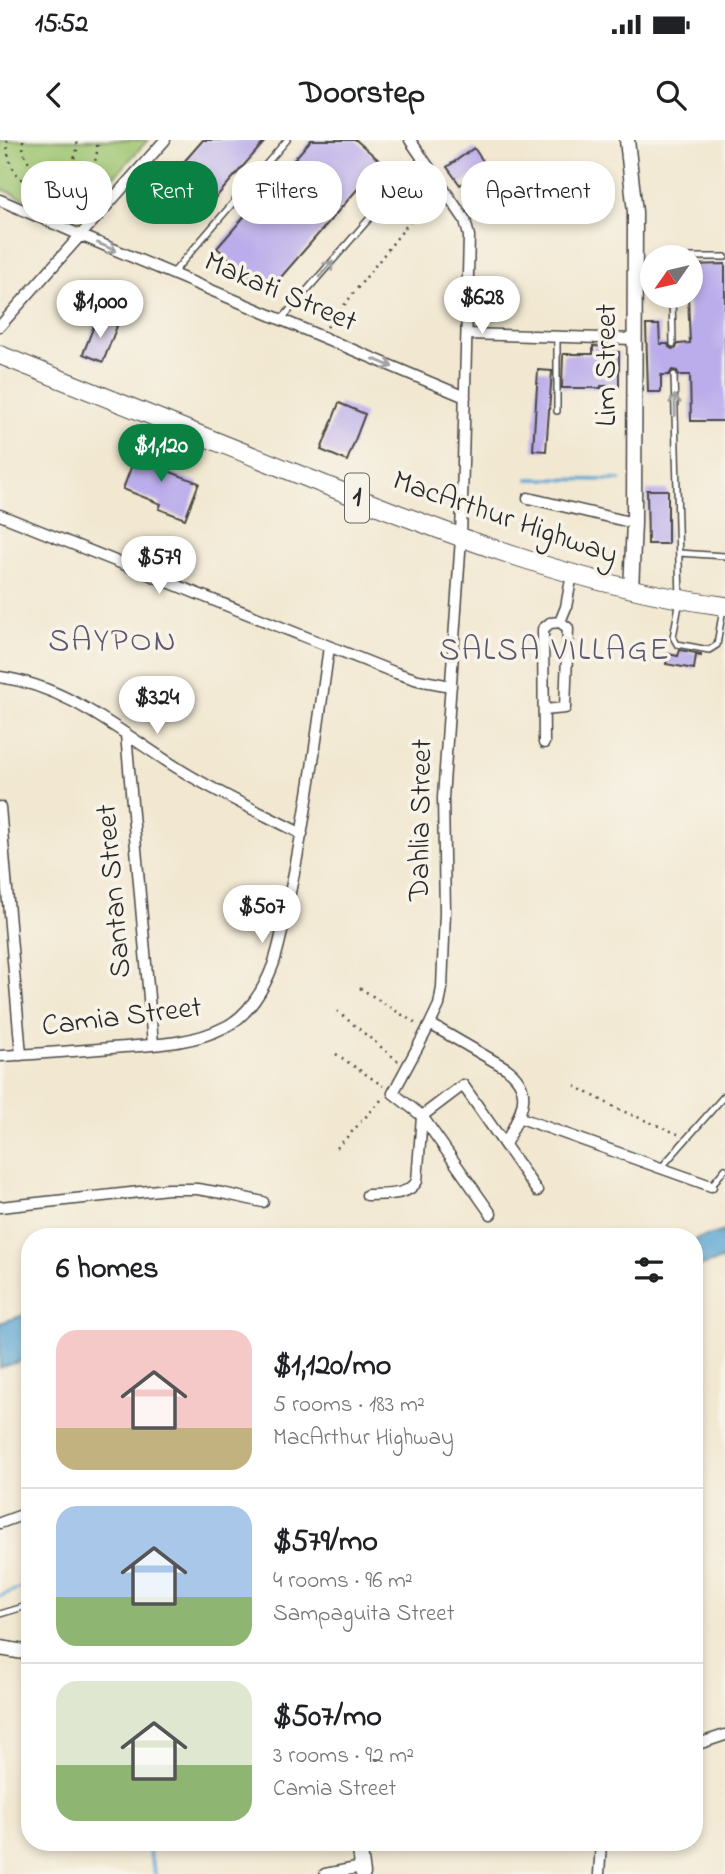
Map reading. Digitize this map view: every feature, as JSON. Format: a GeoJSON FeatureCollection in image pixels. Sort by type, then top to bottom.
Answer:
{"type":"FeatureCollection","features":[{"type":"Feature","properties":{"kind":"highway","name":"MacArthur Highway"},"geometry":{"type":"LineString","coordinates":[[0,355],[461,538],[631,590],[724,606]]}},
{"type":"Feature","properties":{"kind":"street"},"geometry":{"type":"LineString","coordinates":[[0,326],[165,140]]}},
{"type":"Feature","properties":{"kind":"street","name":"Dahlia Street"},"geometry":{"type":"LineString","coordinates":[[410,140],[424,161]]}},
{"type":"Feature","properties":{"kind":"street","name":"Lim Street"},"geometry":{"type":"LineString","coordinates":[[627,140],[634,200],[635,274],[634,523],[631,590]]}},
{"type":"Feature","properties":{"kind":"street","name":"Dahlia Street"},"geometry":{"type":"LineString","coordinates":[[393,1093],[439,1004],[443,967],[443,798],[461,538],[469,230],[447,193]]}},
{"type":"Feature","properties":{"kind":"street","name":"Makati Street"},"geometry":{"type":"LineString","coordinates":[[0,200],[465,397]]}},
{"type":"Feature","properties":{"kind":"street"},"geometry":{"type":"LineString","coordinates":[[467,334],[634,339]]}},
{"type":"Feature","properties":{"kind":"street"},"geometry":{"type":"LineString","coordinates":[[528,498],[634,523]]}},
{"type":"Feature","properties":{"kind":"street"},"geometry":{"type":"LineString","coordinates":[[0,515],[396,673],[451,686]]}},
{"type":"Feature","properties":{"kind":"street"},"geometry":{"type":"LineString","coordinates":[[560,622],[566,607],[572,574]]}},
{"type":"Feature","properties":{"kind":"street"},"geometry":{"type":"LineString","coordinates":[[544,710],[565,708],[568,628],[560,622],[550,623],[543,629],[544,743]]}},
{"type":"Feature","properties":{"kind":"street","name":"Camia Street"},"geometry":{"type":"LineString","coordinates":[[0,1056],[190,1039],[228,1027],[254,1001],[272,966],[280,939],[302,834],[329,647]]}},
{"type":"Feature","properties":{"kind":"street"},"geometry":{"type":"LineString","coordinates":[[0,677],[36,685],[94,712],[185,773],[302,834]]}},
{"type":"Feature","properties":{"kind":"street","name":"Santan Street"},"geometry":{"type":"LineString","coordinates":[[126,734],[153,1044]]}},
{"type":"Feature","properties":{"kind":"street"},"geometry":{"type":"LineString","coordinates":[[0,807],[21,1055]]}},
{"type":"Feature","properties":{"kind":"street"},"geometry":{"type":"LineString","coordinates":[[428,1027],[516,1075],[522,1082],[523,1100],[505,1145]]}},
{"type":"Feature","properties":{"kind":"street"},"geometry":{"type":"LineString","coordinates":[[367,1195],[405,1192],[415,1186],[422,1116],[463,1086],[537,1191]]}},
{"type":"Feature","properties":{"kind":"street"},"geometry":{"type":"LineString","coordinates":[[393,1093],[422,1116],[491,1214]]}},
{"type":"Feature","properties":{"kind":"street"},"geometry":{"type":"LineString","coordinates":[[518,1117],[711,1186]]}},
{"type":"Feature","properties":{"kind":"street"},"geometry":{"type":"LineString","coordinates":[[0,1207],[168,1189],[210,1191],[262,1202]]}},
{"type":"Feature","properties":{"kind":"street"},"geometry":{"type":"LineString","coordinates":[[0,1523],[21,1515]]}},
{"type":"Feature","properties":{"kind":"street"},"geometry":{"type":"LineString","coordinates":[[0,1648],[21,1652]]}},
{"type":"Feature","properties":{"kind":"street"},"geometry":{"type":"LineString","coordinates":[[703,1742],[725,1735]]}},
{"type":"Feature","properties":{"kind":"street"},"geometry":{"type":"LineString","coordinates":[[325,1874],[362,1871],[360,1851]]}},
{"type":"Feature","properties":{"kind":"street"},"geometry":{"type":"LineString","coordinates":[[599,1874],[600,1851]]}},
{"type":"Feature","properties":{"kind":"lane"},"geometry":{"type":"LineString","coordinates":[[172,274],[287,140]]}},
{"type":"Feature","properties":{"kind":"lane"},"geometry":{"type":"LineString","coordinates":[[281,320],[422,158]]}},
{"type":"Feature","properties":{"kind":"lane"},"geometry":{"type":"LineString","coordinates":[[704,257],[725,257]]}},
{"type":"Feature","properties":{"kind":"lane"},"geometry":{"type":"LineString","coordinates":[[635,274],[640,274]]}},
{"type":"Feature","properties":{"kind":"lane"},"geometry":{"type":"LineString","coordinates":[[672,308],[673,344]]}},
{"type":"Feature","properties":{"kind":"lane"},"geometry":{"type":"LineString","coordinates":[[557,336],[557,411]]}},
{"type":"Feature","properties":{"kind":"lane"},"geometry":{"type":"LineString","coordinates":[[674,375],[680,600],[674,637],[677,644],[709,650],[717,645],[724,606]]}},
{"type":"Feature","properties":{"kind":"lane"},"geometry":{"type":"LineString","coordinates":[[679,553],[725,556]]}},
{"type":"Feature","properties":{"kind":"lane"},"geometry":{"type":"LineString","coordinates":[[660,1169],[725,1095]]}},
{"type":"Feature","properties":{"kind":"lane"},"geometry":{"type":"LineString","coordinates":[[711,1186],[725,1169]]}},
{"type":"Feature","properties":{"kind":"lane"},"geometry":{"type":"LineString","coordinates":[[0,1614],[21,1608]]}},
{"type":"Feature","properties":{"kind":"path"},"geometry":{"type":"LineString","coordinates":[[7,140],[10,162],[21,179]]}},
{"type":"Feature","properties":{"kind":"path"},"geometry":{"type":"LineString","coordinates":[[23,140],[23,150],[29,161]]}},
{"type":"Feature","properties":{"kind":"path"},"geometry":{"type":"LineString","coordinates":[[72,161],[78,150],[77,140]]}},
{"type":"Feature","properties":{"kind":"path"},"geometry":{"type":"LineString","coordinates":[[95,161],[97,140]]}},
{"type":"Feature","properties":{"kind":"path"},"geometry":{"type":"LineString","coordinates":[[320,337],[408,224]]}},
{"type":"Feature","properties":{"kind":"path"},"geometry":{"type":"LineString","coordinates":[[360,988],[428,1027]]}},
{"type":"Feature","properties":{"kind":"path"},"geometry":{"type":"LineString","coordinates":[[337,1011],[406,1068]]}},
{"type":"Feature","properties":{"kind":"path"},"geometry":{"type":"LineString","coordinates":[[336,1054],[393,1093],[383,1098],[337,1148]]}},
{"type":"Feature","properties":{"kind":"path"},"geometry":{"type":"LineString","coordinates":[[575,1086],[618,1110],[688,1138]]}},
{"type":"Feature","properties":{"kind":"green space"},"geometry":{"type":"Polygon","coordinates":[[[0,140],[148,140],[112,179],[112,161],[21,161],[21,197],[0,188],[0,140]]]}},
{"type":"Feature","properties":{"kind":"water"},"geometry":{"type":"Polygon","coordinates":[[[725,1231],[725,1259],[703,1266],[703,1237],[725,1231]]]}},
{"type":"Feature","properties":{"kind":"water"},"geometry":{"type":"Polygon","coordinates":[[[21,1316],[21,1361],[0,1368],[0,1323],[21,1316]]]}},
{"type":"Feature","properties":{"kind":"building"},"geometry":{"type":"Polygon","coordinates":[[[203,140],[266,140],[248,161],[232,161],[232,179],[218,195],[218,161],[185,161],[203,140]]]}},
{"type":"Feature","properties":{"kind":"building"},"geometry":{"type":"Polygon","coordinates":[[[311,140],[356,140],[380,161],[356,161],[356,191],[342,207],[342,161],[293,161],[311,140]]]}},
{"type":"Feature","properties":{"kind":"building"},"geometry":{"type":"Polygon","coordinates":[[[474,148],[483,161],[461,161],[460,185],[447,167],[474,148]]]}},
{"type":"Feature","properties":{"kind":"building"},"geometry":{"type":"Polygon","coordinates":[[[238,224],[327,224],[268,292],[217,248],[238,224]]]}},
{"type":"Feature","properties":{"kind":"building"},"geometry":{"type":"Polygon","coordinates":[[[725,264],[725,421],[691,421],[690,375],[679,375],[672,370],[669,375],[661,375],[661,392],[648,392],[646,325],[659,325],[660,344],[668,344],[672,349],[678,344],[690,343],[689,308],[704,308],[704,265],[725,264]]]}},
{"type":"Feature","properties":{"kind":"building"},"geometry":{"type":"Polygon","coordinates":[[[97,318],[117,326],[103,362],[83,354],[97,318]]]}},
{"type":"Feature","properties":{"kind":"building"},"geometry":{"type":"Polygon","coordinates":[[[593,346],[613,347],[613,352],[619,352],[619,386],[562,388],[563,354],[593,354],[593,346]]]}},
{"type":"Feature","properties":{"kind":"building"},"geometry":{"type":"Polygon","coordinates":[[[538,370],[552,371],[546,451],[533,450],[538,370]]]}},
{"type":"Feature","properties":{"kind":"building"},"geometry":{"type":"Polygon","coordinates":[[[339,403],[365,414],[347,461],[321,450],[339,403]]]}},
{"type":"Feature","properties":{"kind":"building"},"geometry":{"type":"Polygon","coordinates":[[[138,449],[171,462],[168,471],[199,483],[185,519],[159,509],[161,504],[123,489],[138,449]]]}},
{"type":"Feature","properties":{"kind":"building"},"geometry":{"type":"Polygon","coordinates":[[[647,490],[668,490],[668,544],[648,544],[647,490]]]}},
{"type":"Feature","properties":{"kind":"building"},"geometry":{"type":"Polygon","coordinates":[[[680,650],[701,654],[696,655],[694,669],[666,664],[668,654],[678,656],[680,650]]]}},
{"type":"Feature","properties":{"kind":"waterway"},"geometry":{"type":"LineString","coordinates":[[528,479],[621,480]]}},
{"type":"Feature","properties":{"kind":"waterway"},"geometry":{"type":"LineString","coordinates":[[0,1596],[21,1588]]}},
{"type":"Feature","properties":{"kind":"waterway"},"geometry":{"type":"LineString","coordinates":[[149,1851],[155,1874]]}},
{"type":"Feature","properties":{"kind":"district","name":"SAYPON"},"geometry":{"type":"Point","coordinates":[113,642]}},
{"type":"Feature","properties":{"kind":"district","name":"SALSA VILLAGE"},"geometry":{"type":"Point","coordinates":[555,651]}}]}
